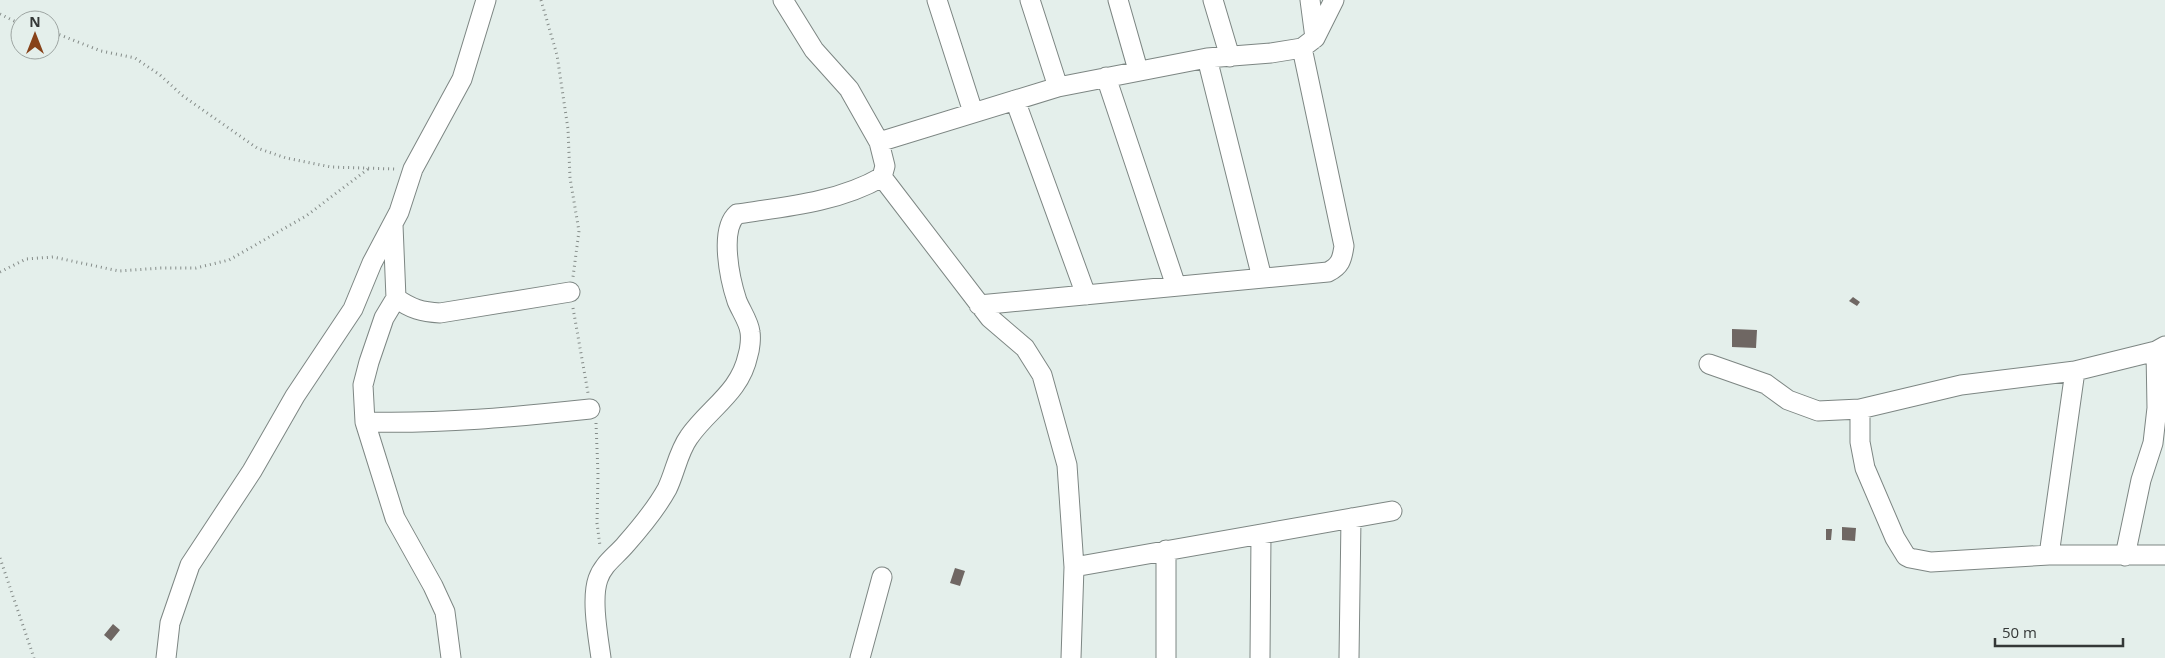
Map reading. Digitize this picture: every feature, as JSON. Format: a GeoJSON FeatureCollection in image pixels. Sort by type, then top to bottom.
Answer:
{"type":"FeatureCollection","features":[{"type":"Feature","properties":{"kind":"street"},"geometry":{"type":"LineString","coordinates":[[166,658],[170,623],[190,565],[252,471],[294,396],[340,332],[353,309],[372,263],[392,225],[413,169],[462,79],[486,0]]}},
{"type":"Feature","properties":{"kind":"street"},"geometry":{"type":"LineString","coordinates":[[601,658],[596,595],[597,580],[602,568],[640,527],[667,489],[688,438],[703,420],[723,402],[736,384],[748,356],[750,332],[737,299],[728,255],[727,232],[730,220],[737,214],[827,198],[868,185],[882,177],[885,166],[879,142],[849,89],[814,50],[783,0]]}},
{"type":"Feature","properties":{"kind":"street"},"geometry":{"type":"LineString","coordinates":[[937,0],[973,112]]}},
{"type":"Feature","properties":{"kind":"street"},"geometry":{"type":"LineString","coordinates":[[1030,0],[1058,87]]}},
{"type":"Feature","properties":{"kind":"street"},"geometry":{"type":"LineString","coordinates":[[1118,0],[1138,70]]}},
{"type":"Feature","properties":{"kind":"street"},"geometry":{"type":"LineString","coordinates":[[1213,0],[1230,57]]}},
{"type":"Feature","properties":{"kind":"street"},"geometry":{"type":"LineString","coordinates":[[979,305],[1328,272],[1338,267],[1343,258],[1344,246],[1309,43],[1310,0]]}},
{"type":"Feature","properties":{"kind":"street"},"geometry":{"type":"LineString","coordinates":[[879,142],[1058,87],[1138,70],[1207,58],[1230,57],[1309,43],[1334,0]]}},
{"type":"Feature","properties":{"kind":"street"},"geometry":{"type":"LineString","coordinates":[[1207,58],[1262,278]]}},
{"type":"Feature","properties":{"kind":"street"},"geometry":{"type":"LineString","coordinates":[[1106,77],[1176,286]]}},
{"type":"Feature","properties":{"kind":"street"},"geometry":{"type":"LineString","coordinates":[[1015,100],[1086,295]]}},
{"type":"Feature","properties":{"kind":"street"},"geometry":{"type":"LineString","coordinates":[[882,177],[979,305],[990,318],[1025,348],[1042,375],[1066,465],[1074,567],[1071,658]]}},
{"type":"Feature","properties":{"kind":"street"},"geometry":{"type":"LineString","coordinates":[[392,225],[396,298],[384,318],[363,385],[365,422],[395,518],[433,586],[445,612],[451,658]]}},
{"type":"Feature","properties":{"kind":"street"},"geometry":{"type":"LineString","coordinates":[[396,298],[409,307],[423,312],[440,313],[570,292]]}},
{"type":"Feature","properties":{"kind":"street"},"geometry":{"type":"LineString","coordinates":[[1709,364],[1766,384],[1788,400],[1808,409],[1818,411],[1860,409],[1961,385],[2074,372],[2160,348],[2154,443],[2141,480],[2125,556]]}},
{"type":"Feature","properties":{"kind":"street"},"geometry":{"type":"LineString","coordinates":[[2049,555],[2074,372]]}},
{"type":"Feature","properties":{"kind":"street"},"geometry":{"type":"LineString","coordinates":[[365,422],[426,424],[590,409]]}},
{"type":"Feature","properties":{"kind":"street"},"geometry":{"type":"LineString","coordinates":[[1860,409],[1860,442],[1865,468],[1895,538],[1906,556],[1931,562],[2049,555],[2165,555]]}},
{"type":"Feature","properties":{"kind":"street"},"geometry":{"type":"LineString","coordinates":[[1074,567],[1392,510]]}},
{"type":"Feature","properties":{"kind":"street"},"geometry":{"type":"LineString","coordinates":[[1349,658],[1351,518]]}},
{"type":"Feature","properties":{"kind":"street"},"geometry":{"type":"LineString","coordinates":[[1260,658],[1261,534]]}},
{"type":"Feature","properties":{"kind":"street"},"geometry":{"type":"LineString","coordinates":[[1166,550],[1166,658]]}},
{"type":"Feature","properties":{"kind":"street"},"geometry":{"type":"LineString","coordinates":[[860,658],[882,577]]}},
{"type":"Feature","properties":{"kind":"path"},"geometry":{"type":"LineString","coordinates":[[60,35],[101,52],[134,58],[160,75],[183,96],[257,148],[286,158],[331,167],[413,169]]}},
{"type":"Feature","properties":{"kind":"path"},"geometry":{"type":"LineString","coordinates":[[0,272],[26,258],[53,257],[119,272],[161,268],[196,268],[229,260],[306,216],[368,169]]}},
{"type":"Feature","properties":{"kind":"path"},"geometry":{"type":"LineString","coordinates":[[0,558],[34,658]]}},
{"type":"Feature","properties":{"kind":"building"},"geometry":{"type":"Polygon","coordinates":[[[1853,297],[1860,302],[1857,306],[1849,301],[1853,297]]]}},
{"type":"Feature","properties":{"kind":"building"},"geometry":{"type":"Polygon","coordinates":[[[1732,329],[1757,330],[1756,348],[1732,347],[1732,329]]]}},
{"type":"Feature","properties":{"kind":"building"},"geometry":{"type":"Polygon","coordinates":[[[1842,527],[1856,528],[1855,541],[1842,540],[1842,527]]]}},
{"type":"Feature","properties":{"kind":"building"},"geometry":{"type":"Polygon","coordinates":[[[1826,529],[1832,529],[1831,540],[1826,540],[1826,529]]]}},
{"type":"Feature","properties":{"kind":"building"},"geometry":{"type":"Polygon","coordinates":[[[955,568],[965,571],[960,586],[950,583],[955,568]]]}},
{"type":"Feature","properties":{"kind":"building"},"geometry":{"type":"Polygon","coordinates":[[[113,624],[120,630],[111,641],[104,635],[113,624]]]}}]}
